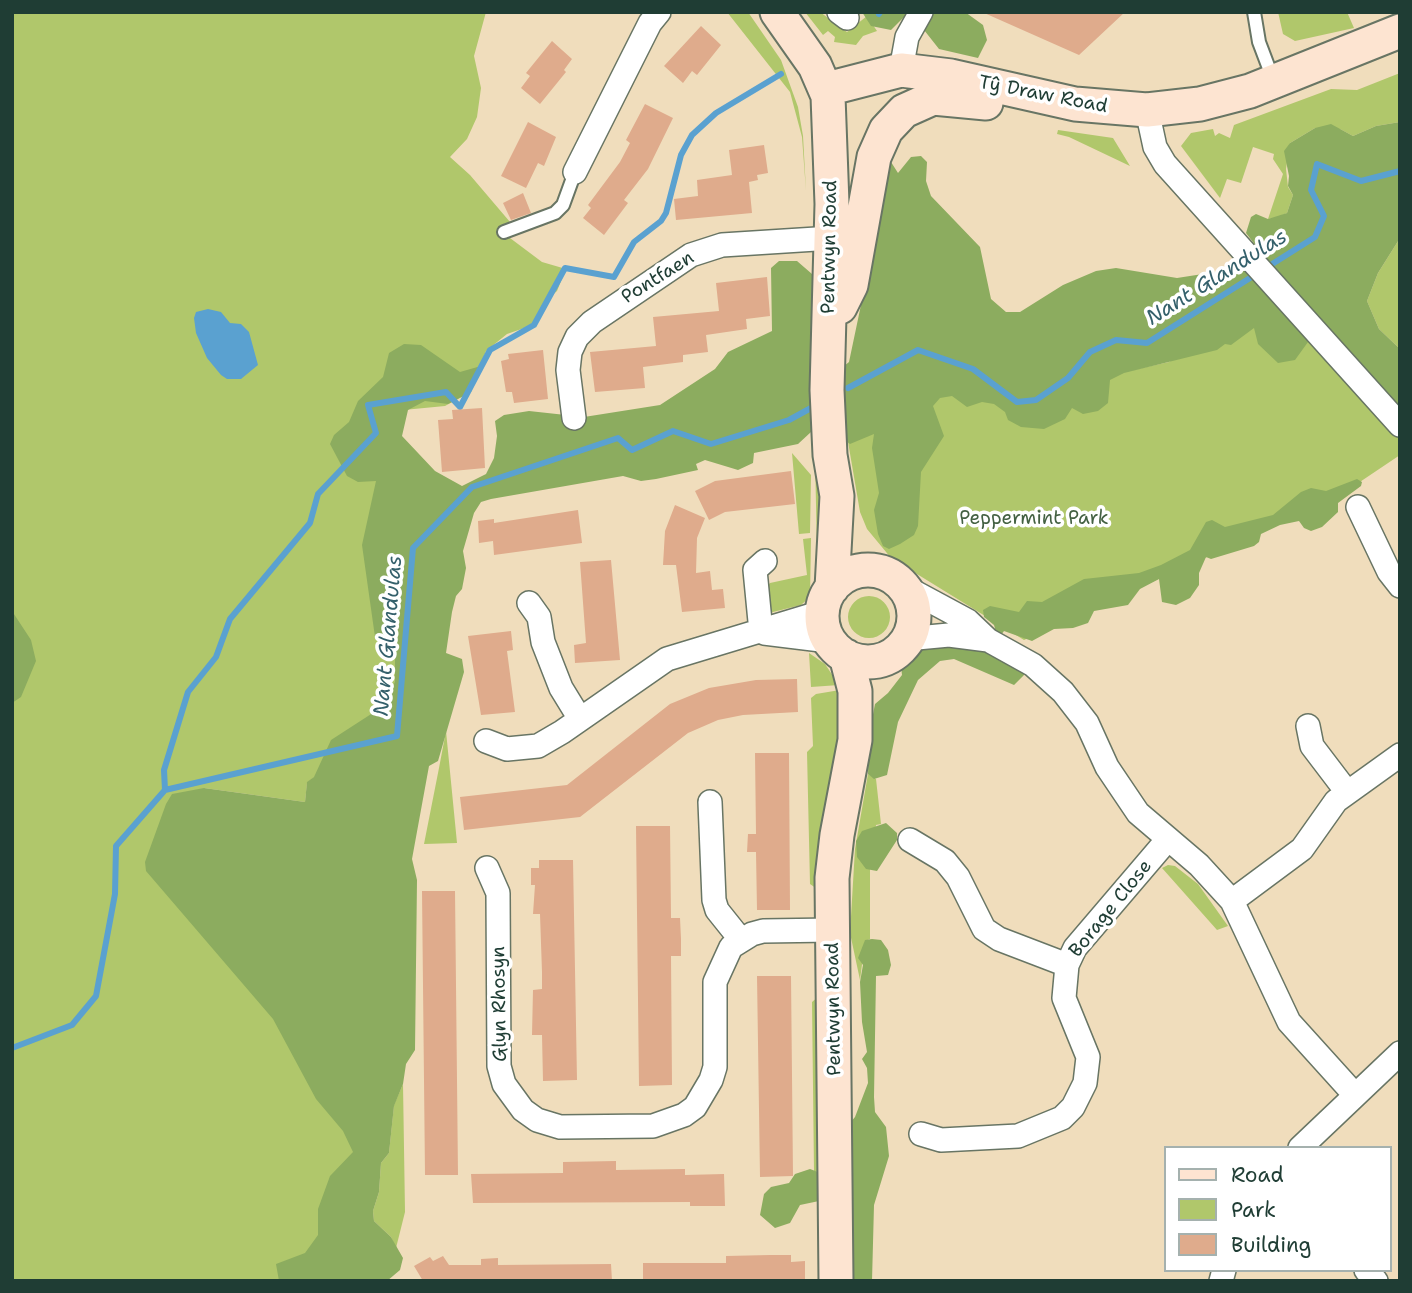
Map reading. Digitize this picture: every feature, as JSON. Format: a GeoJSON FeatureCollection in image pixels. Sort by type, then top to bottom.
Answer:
{"type":"FeatureCollection","features":[{"type":"Feature","properties":{"kind":"street"},"geometry":{"type":"LineString","coordinates":[[575,172],[650,23],[659,12]]}},
{"type":"Feature","properties":{"kind":"street","name":"Pentwyn Road"},"geometry":{"type":"LineString","coordinates":[[776,12],[815,66],[827,89],[832,237],[829,329],[830,455],[837,496],[832,624],[855,691],[855,740],[836,835],[833,930],[836,1281]]}},
{"type":"Feature","properties":{"kind":"street"},"geometry":{"type":"LineString","coordinates":[[901,70],[907,37],[922,12]]}},
{"type":"Feature","properties":{"kind":"street","name":"Tŷ Draw Road"},"geometry":{"type":"LineString","coordinates":[[827,89],[901,70],[950,76],[1075,104],[1147,110],[1216,100],[1274,83],[1400,31]]}},
{"type":"Feature","properties":{"kind":"street"},"geometry":{"type":"LineString","coordinates":[[829,329],[851,285],[877,147],[894,120],[914,105],[933,98],[990,103],[1025,93]]}},
{"type":"Feature","properties":{"kind":"street"},"geometry":{"type":"LineString","coordinates":[[1147,110],[1155,147],[1165,164],[1400,425]]}},
{"type":"Feature","properties":{"kind":"street","name":"Pontfaen"},"geometry":{"type":"LineString","coordinates":[[574,418],[568,370],[570,352],[578,337],[592,321],[691,255],[722,245],[832,237]]}},
{"type":"Feature","properties":{"kind":"street","name":"Pentwyn Road"},"geometry":{"type":"LineString","coordinates":[[837,496],[856,540],[892,579]]}},
{"type":"Feature","properties":{"kind":"street"},"geometry":{"type":"LineString","coordinates":[[1358,507],[1389,572],[1400,586]]}},
{"type":"Feature","properties":{"kind":"street"},"geometry":{"type":"LineString","coordinates":[[761,632],[755,570],[765,561]]}},
{"type":"Feature","properties":{"kind":"street"},"geometry":{"type":"LineString","coordinates":[[832,624],[854,572],[892,579],[968,621],[988,640],[1033,665],[1063,692],[1087,723],[1107,767],[1127,800],[1209,874],[1232,901],[1290,1022],[1355,1095]]}},
{"type":"Feature","properties":{"kind":"street"},"geometry":{"type":"LineString","coordinates":[[892,579],[911,600],[914,616],[912,632],[898,651]]}},
{"type":"Feature","properties":{"kind":"street"},"geometry":{"type":"LineString","coordinates":[[529,603],[539,617],[543,642],[561,688],[580,719]]}},
{"type":"Feature","properties":{"kind":"street"},"geometry":{"type":"LineString","coordinates":[[486,741],[507,749],[538,746],[667,659],[704,645],[761,632],[832,624]]}},
{"type":"Feature","properties":{"kind":"street"},"geometry":{"type":"LineString","coordinates":[[832,624],[860,662],[876,662],[917,638],[949,635],[988,640]]}},
{"type":"Feature","properties":{"kind":"street","name":"Pentwyn Road"},"geometry":{"type":"LineString","coordinates":[[855,740],[898,651]]}},
{"type":"Feature","properties":{"kind":"street"},"geometry":{"type":"LineString","coordinates":[[1308,726],[1312,746],[1347,792]]}},
{"type":"Feature","properties":{"kind":"street"},"geometry":{"type":"LineString","coordinates":[[1232,901],[1303,849],[1329,808],[1400,755]]}},
{"type":"Feature","properties":{"kind":"street"},"geometry":{"type":"LineString","coordinates":[[710,802],[714,900],[717,910],[741,940],[764,931],[833,930]]}},
{"type":"Feature","properties":{"kind":"street","name":"Borage Close"},"geometry":{"type":"LineString","coordinates":[[921,1134],[940,1140],[1018,1136],[1062,1118],[1073,1107],[1085,1083],[1088,1057],[1064,998],[1067,965],[1075,948],[1168,839]]}},
{"type":"Feature","properties":{"kind":"street"},"geometry":{"type":"LineString","coordinates":[[910,840],[945,861],[984,929],[999,939],[1067,965]]}},
{"type":"Feature","properties":{"kind":"street","name":"Glyn Rhosyn"},"geometry":{"type":"LineString","coordinates":[[486,868],[498,893],[499,1066],[513,1099],[523,1110],[549,1125],[560,1128],[653,1126],[671,1122],[695,1107],[711,1080],[715,1067],[715,982],[724,958],[741,940]]}},
{"type":"Feature","properties":{"kind":"street"},"geometry":{"type":"LineString","coordinates":[[1302,1146],[1400,1053]]}},
{"type":"Feature","properties":{"kind":"lane"},"geometry":{"type":"LineString","coordinates":[[1254,12],[1259,42],[1274,83]]}},
{"type":"Feature","properties":{"kind":"lane"},"geometry":{"type":"LineString","coordinates":[[504,232],[555,213],[568,196],[575,172]]}},
{"type":"Feature","properties":{"kind":"green space"},"geometry":{"type":"Polygon","coordinates":[[[12,12],[486,12],[474,56],[481,88],[477,117],[467,139],[450,157],[470,175],[510,222],[501,225],[506,235],[542,262],[566,269],[557,291],[547,300],[533,325],[507,334],[486,351],[471,392],[445,406],[393,411],[423,693],[307,783],[305,802],[204,788],[382,952],[346,1281],[12,1281],[12,12]]]}},
{"type":"Feature","properties":{"kind":"green space"},"geometry":{"type":"Polygon","coordinates":[[[727,12],[748,12],[781,60],[798,107],[803,136],[806,191],[802,137],[790,92],[727,12]]]}},
{"type":"Feature","properties":{"kind":"green space"},"geometry":{"type":"Polygon","coordinates":[[[805,12],[820,12],[847,32],[867,16],[877,31],[863,36],[856,45],[834,42],[835,37],[828,31],[823,35],[805,12]]]}},
{"type":"Feature","properties":{"kind":"green space"},"geometry":{"type":"Polygon","coordinates":[[[862,12],[909,12],[891,30],[871,26],[862,12]]]}},
{"type":"Feature","properties":{"kind":"green space"},"geometry":{"type":"Polygon","coordinates":[[[915,12],[965,12],[983,25],[987,40],[978,58],[939,49],[913,16],[915,12]]]}},
{"type":"Feature","properties":{"kind":"green space"},"geometry":{"type":"Polygon","coordinates":[[[1278,12],[1347,12],[1354,28],[1295,41],[1283,34],[1278,12]]]}},
{"type":"Feature","properties":{"kind":"green space"},"geometry":{"type":"Polygon","coordinates":[[[1400,73],[1400,122],[1376,126],[1353,136],[1340,129],[1315,128],[1290,143],[1286,169],[1288,187],[1293,195],[1287,213],[1276,218],[1268,219],[1283,174],[1273,159],[1274,154],[1253,147],[1241,183],[1227,179],[1220,198],[1181,146],[1191,133],[1213,129],[1215,136],[1219,133],[1230,138],[1234,125],[1331,89],[1357,90],[1400,73]]]}},
{"type":"Feature","properties":{"kind":"green space"},"geometry":{"type":"Polygon","coordinates":[[[1400,122],[1400,238],[1378,273],[1367,301],[1379,329],[1400,349],[1400,420],[1297,317],[1308,342],[1295,360],[1278,363],[1258,344],[1254,328],[1231,345],[1225,344],[1217,350],[1124,373],[1110,380],[1108,403],[1098,411],[1083,414],[1072,408],[1065,419],[1044,429],[1021,427],[1008,420],[1005,412],[994,404],[982,402],[967,407],[952,396],[940,398],[933,406],[944,436],[921,472],[918,526],[914,535],[900,544],[889,549],[883,546],[874,510],[879,493],[872,448],[874,434],[850,444],[842,438],[833,375],[849,362],[891,162],[898,173],[911,157],[921,156],[927,162],[926,181],[931,196],[980,247],[991,299],[1006,312],[1020,312],[1063,285],[1096,271],[1116,268],[1177,278],[1235,269],[1232,260],[1254,256],[1259,250],[1246,233],[1251,217],[1256,214],[1268,219],[1287,213],[1293,195],[1288,186],[1289,176],[1284,151],[1290,143],[1315,128],[1331,124],[1353,136],[1376,126],[1400,122]]]}},
{"type":"Feature","properties":{"kind":"green space"},"geometry":{"type":"Polygon","coordinates":[[[1058,130],[1113,138],[1130,166],[1057,134],[1058,130]]]}},
{"type":"Feature","properties":{"kind":"green space"},"geometry":{"type":"Polygon","coordinates":[[[1400,238],[1400,349],[1379,329],[1367,301],[1378,273],[1400,238]]]}},
{"type":"Feature","properties":{"kind":"green space"},"geometry":{"type":"Polygon","coordinates":[[[779,261],[797,261],[812,274],[811,432],[798,444],[754,453],[753,463],[738,470],[705,460],[696,464],[698,470],[656,479],[641,481],[623,476],[491,499],[481,502],[474,513],[463,551],[466,568],[462,589],[456,596],[452,612],[446,653],[462,659],[464,672],[438,761],[429,766],[412,859],[417,880],[415,1050],[406,1064],[403,1084],[394,1106],[389,1153],[381,1163],[379,1192],[373,1211],[374,1221],[391,1237],[403,1258],[400,1270],[387,1281],[279,1281],[276,1264],[305,1253],[318,1235],[318,1209],[330,1176],[353,1152],[343,1131],[316,1099],[273,1019],[146,871],[145,862],[172,794],[204,788],[305,802],[307,782],[314,777],[331,740],[382,707],[395,682],[395,648],[382,649],[375,637],[362,545],[376,481],[358,482],[347,476],[330,444],[334,435],[349,422],[358,401],[383,377],[389,353],[404,344],[421,345],[460,372],[481,366],[471,392],[448,404],[425,401],[408,410],[402,436],[435,471],[462,486],[486,474],[494,458],[497,436],[495,421],[504,415],[529,411],[584,417],[660,405],[715,369],[728,352],[772,331],[771,268],[779,261]]]}},
{"type":"Feature","properties":{"kind":"green space","name":"Peppermint Park"},"geometry":{"type":"Polygon","coordinates":[[[1271,297],[1400,436],[1400,455],[1333,500],[1024,640],[891,558],[867,529],[860,512],[847,436],[927,381],[1124,372],[1169,362],[1271,297]]]}},
{"type":"Feature","properties":{"kind":"green space"},"geometry":{"type":"Polygon","coordinates":[[[792,453],[811,475],[810,533],[799,534],[792,453]]]}},
{"type":"Feature","properties":{"kind":"green space"},"geometry":{"type":"Polygon","coordinates":[[[815,455],[819,455],[827,555],[817,554],[815,455]]]}},
{"type":"Feature","properties":{"kind":"green space"},"geometry":{"type":"Polygon","coordinates":[[[1357,479],[1362,482],[1361,486],[1338,503],[1338,512],[1322,527],[1311,531],[1304,528],[1299,521],[1280,525],[1261,534],[1259,542],[1254,546],[1211,559],[1206,557],[1199,573],[1199,585],[1190,598],[1176,605],[1162,602],[1159,579],[1140,589],[1128,605],[1094,611],[1088,623],[1073,628],[1054,629],[1032,641],[1004,631],[1001,635],[984,617],[983,610],[990,606],[1019,612],[1027,601],[1042,602],[1084,579],[1139,573],[1161,565],[1190,550],[1206,522],[1212,520],[1225,527],[1273,515],[1301,492],[1311,488],[1326,491],[1357,479]]]}},
{"type":"Feature","properties":{"kind":"green space"},"geometry":{"type":"Polygon","coordinates":[[[811,538],[810,597],[801,605],[769,613],[766,588],[770,583],[807,575],[803,539],[811,538]]]}},
{"type":"Feature","properties":{"kind":"green space"},"geometry":{"type":"Polygon","coordinates":[[[869,596],[884,602],[890,617],[884,632],[869,638],[854,632],[848,617],[854,602],[869,596]]]}},
{"type":"Feature","properties":{"kind":"green space"},"geometry":{"type":"Polygon","coordinates":[[[12,611],[31,640],[36,661],[21,697],[12,703],[12,611]]]}},
{"type":"Feature","properties":{"kind":"green space"},"geometry":{"type":"Polygon","coordinates":[[[951,643],[983,646],[1023,665],[1024,675],[1014,685],[954,659],[940,661],[918,680],[898,722],[887,775],[874,779],[868,774],[869,735],[875,704],[902,675],[901,666],[908,655],[926,645],[938,649],[951,643]]]}},
{"type":"Feature","properties":{"kind":"green space"},"geometry":{"type":"Polygon","coordinates":[[[809,653],[825,664],[839,685],[811,687],[809,653]]]}},
{"type":"Feature","properties":{"kind":"green space"},"geometry":{"type":"Polygon","coordinates":[[[840,690],[847,695],[820,891],[810,884],[807,752],[813,746],[811,698],[816,694],[840,690]]]}},
{"type":"Feature","properties":{"kind":"green space"},"geometry":{"type":"Polygon","coordinates":[[[446,731],[457,843],[424,844],[439,768],[446,731]]]}},
{"type":"Feature","properties":{"kind":"green space"},"geometry":{"type":"Polygon","coordinates":[[[868,774],[876,779],[881,824],[876,825],[870,870],[870,939],[865,941],[860,980],[850,933],[855,849],[868,774]]]}},
{"type":"Feature","properties":{"kind":"green space"},"geometry":{"type":"Polygon","coordinates":[[[886,823],[897,833],[897,840],[877,871],[866,869],[857,857],[856,841],[862,831],[886,823]]]}},
{"type":"Feature","properties":{"kind":"green space"},"geometry":{"type":"Polygon","coordinates":[[[1175,866],[1198,884],[1228,926],[1217,930],[1162,868],[1175,866]]]}},
{"type":"Feature","properties":{"kind":"green space"},"geometry":{"type":"Polygon","coordinates":[[[865,940],[881,940],[888,950],[891,965],[888,975],[876,976],[874,1097],[875,1112],[886,1127],[889,1156],[874,1205],[872,1281],[854,1281],[849,1271],[850,1123],[868,1083],[867,1068],[862,1059],[867,1052],[860,982],[863,965],[858,958],[865,940]]]}},
{"type":"Feature","properties":{"kind":"green space"},"geometry":{"type":"Polygon","coordinates":[[[819,996],[818,1172],[814,1171],[812,1002],[819,996]]]}},
{"type":"Feature","properties":{"kind":"green space"},"geometry":{"type":"Polygon","coordinates":[[[403,1084],[405,1212],[396,1248],[391,1237],[374,1221],[373,1211],[379,1192],[381,1163],[389,1153],[394,1105],[403,1084]]]}},
{"type":"Feature","properties":{"kind":"green space"},"geometry":{"type":"Polygon","coordinates":[[[810,1169],[818,1172],[826,1193],[819,1201],[800,1205],[790,1223],[775,1228],[760,1215],[764,1194],[771,1187],[789,1183],[795,1174],[810,1169]]]}},
{"type":"Feature","properties":{"kind":"water"},"geometry":{"type":"Polygon","coordinates":[[[208,309],[221,312],[230,323],[241,324],[249,332],[258,365],[241,379],[227,379],[207,358],[196,333],[194,318],[196,312],[208,309]]]}},
{"type":"Feature","properties":{"kind":"building"},"geometry":{"type":"Polygon","coordinates":[[[982,12],[1125,12],[1079,55],[982,12]]]}},
{"type":"Feature","properties":{"kind":"building"},"geometry":{"type":"Polygon","coordinates":[[[701,26],[721,45],[697,75],[692,71],[683,83],[664,66],[701,26]]]}},
{"type":"Feature","properties":{"kind":"building"},"geometry":{"type":"Polygon","coordinates":[[[552,41],[572,59],[564,70],[566,72],[540,104],[521,88],[530,76],[526,73],[552,41]]]}},
{"type":"Feature","properties":{"kind":"building"},"geometry":{"type":"Polygon","coordinates":[[[645,104],[673,118],[648,169],[624,200],[628,203],[604,235],[583,218],[591,208],[588,205],[620,162],[630,143],[626,140],[645,104]]]}},
{"type":"Feature","properties":{"kind":"building"},"geometry":{"type":"Polygon","coordinates":[[[528,122],[556,137],[544,166],[538,163],[526,188],[501,176],[528,122]]]}},
{"type":"Feature","properties":{"kind":"building"},"geometry":{"type":"Polygon","coordinates":[[[764,145],[768,173],[757,175],[758,180],[749,182],[752,213],[676,220],[674,199],[698,196],[697,180],[732,175],[729,150],[764,145]]]}},
{"type":"Feature","properties":{"kind":"building"},"geometry":{"type":"Polygon","coordinates":[[[523,193],[531,213],[511,220],[503,203],[523,193]]]}},
{"type":"Feature","properties":{"kind":"building"},"geometry":{"type":"Polygon","coordinates":[[[767,277],[770,316],[746,319],[747,329],[706,335],[708,352],[683,355],[683,362],[643,367],[645,388],[595,392],[590,352],[656,346],[653,317],[719,311],[716,283],[767,277]]]}},
{"type":"Feature","properties":{"kind":"building"},"geometry":{"type":"Polygon","coordinates":[[[543,350],[548,399],[514,403],[512,392],[506,392],[501,361],[509,359],[508,354],[543,350]]]}},
{"type":"Feature","properties":{"kind":"building"},"geometry":{"type":"Polygon","coordinates":[[[482,408],[485,468],[442,472],[438,420],[453,419],[452,410],[482,408]]]}},
{"type":"Feature","properties":{"kind":"building"},"geometry":{"type":"Polygon","coordinates":[[[791,471],[795,504],[725,512],[709,520],[695,491],[715,481],[791,471]]]}},
{"type":"Feature","properties":{"kind":"building"},"geometry":{"type":"Polygon","coordinates":[[[675,505],[705,518],[697,538],[696,573],[710,571],[712,590],[723,589],[725,608],[682,612],[676,565],[663,565],[665,531],[675,505]]]}},
{"type":"Feature","properties":{"kind":"building"},"geometry":{"type":"Polygon","coordinates":[[[578,510],[582,543],[494,555],[493,541],[479,543],[478,521],[494,519],[494,523],[578,510]]]}},
{"type":"Feature","properties":{"kind":"building"},"geometry":{"type":"Polygon","coordinates":[[[611,560],[620,660],[575,663],[574,645],[586,643],[580,562],[611,560]]]}},
{"type":"Feature","properties":{"kind":"building"},"geometry":{"type":"Polygon","coordinates":[[[511,631],[513,650],[507,651],[515,712],[481,715],[468,636],[511,631]]]}},
{"type":"Feature","properties":{"kind":"building"},"geometry":{"type":"Polygon","coordinates":[[[797,679],[798,712],[743,715],[718,720],[688,733],[580,817],[464,830],[460,797],[567,785],[670,704],[709,688],[756,680],[797,679]]]}},
{"type":"Feature","properties":{"kind":"building"},"geometry":{"type":"Polygon","coordinates":[[[755,753],[789,753],[790,910],[757,910],[756,852],[747,852],[748,834],[756,834],[755,753]]]}},
{"type":"Feature","properties":{"kind":"building"},"geometry":{"type":"Polygon","coordinates":[[[636,826],[670,826],[671,918],[680,918],[681,939],[681,956],[671,956],[672,1085],[639,1086],[636,826]]]}},
{"type":"Feature","properties":{"kind":"building"},"geometry":{"type":"Polygon","coordinates":[[[539,860],[573,860],[577,1080],[543,1081],[542,1035],[532,1035],[533,990],[542,989],[540,914],[533,914],[535,885],[531,885],[531,868],[539,868],[539,860]]]}},
{"type":"Feature","properties":{"kind":"building"},"geometry":{"type":"Polygon","coordinates":[[[422,891],[455,891],[458,1175],[425,1175],[422,891]]]}},
{"type":"Feature","properties":{"kind":"building"},"geometry":{"type":"Polygon","coordinates":[[[757,976],[791,976],[793,1176],[760,1177],[757,976]]]}},
{"type":"Feature","properties":{"kind":"building"},"geometry":{"type":"Polygon","coordinates":[[[616,1161],[616,1170],[685,1169],[685,1175],[724,1174],[725,1206],[690,1206],[690,1202],[473,1203],[471,1174],[563,1173],[563,1162],[616,1161]]]}},
{"type":"Feature","properties":{"kind":"building"},"geometry":{"type":"Polygon","coordinates":[[[791,1255],[791,1262],[805,1261],[805,1281],[643,1281],[643,1263],[726,1263],[726,1256],[791,1255]]]}},
{"type":"Feature","properties":{"kind":"building"},"geometry":{"type":"Polygon","coordinates":[[[443,1256],[449,1265],[481,1265],[481,1259],[498,1258],[498,1265],[611,1264],[612,1281],[423,1281],[414,1266],[430,1257],[433,1261],[443,1256]]]}},
{"type":"Feature","properties":{"kind":"waterway"},"geometry":{"type":"LineString","coordinates":[[165,790],[164,770],[188,692],[216,657],[230,619],[310,523],[318,494],[376,433],[368,405],[446,392],[460,407],[490,350],[534,325],[565,268],[614,277],[634,242],[661,221],[666,213],[681,155],[692,135],[716,113],[781,74]]}},
{"type":"Feature","properties":{"kind":"waterway","name":"Nant Glandulas"},"geometry":{"type":"LineString","coordinates":[[848,388],[918,350],[973,369],[1017,402],[1036,400],[1068,378],[1090,352],[1116,340],[1147,343],[1315,237],[1324,216],[1311,190],[1317,164],[1361,181],[1400,171]]}},
{"type":"Feature","properties":{"kind":"waterway","name":"Nant Glandulas"},"geometry":{"type":"LineString","coordinates":[[12,1048],[72,1025],[96,996],[115,894],[116,846],[165,790],[397,736],[413,548],[472,487],[618,438],[632,450],[673,431],[711,444],[789,420],[811,408]]}}]}
